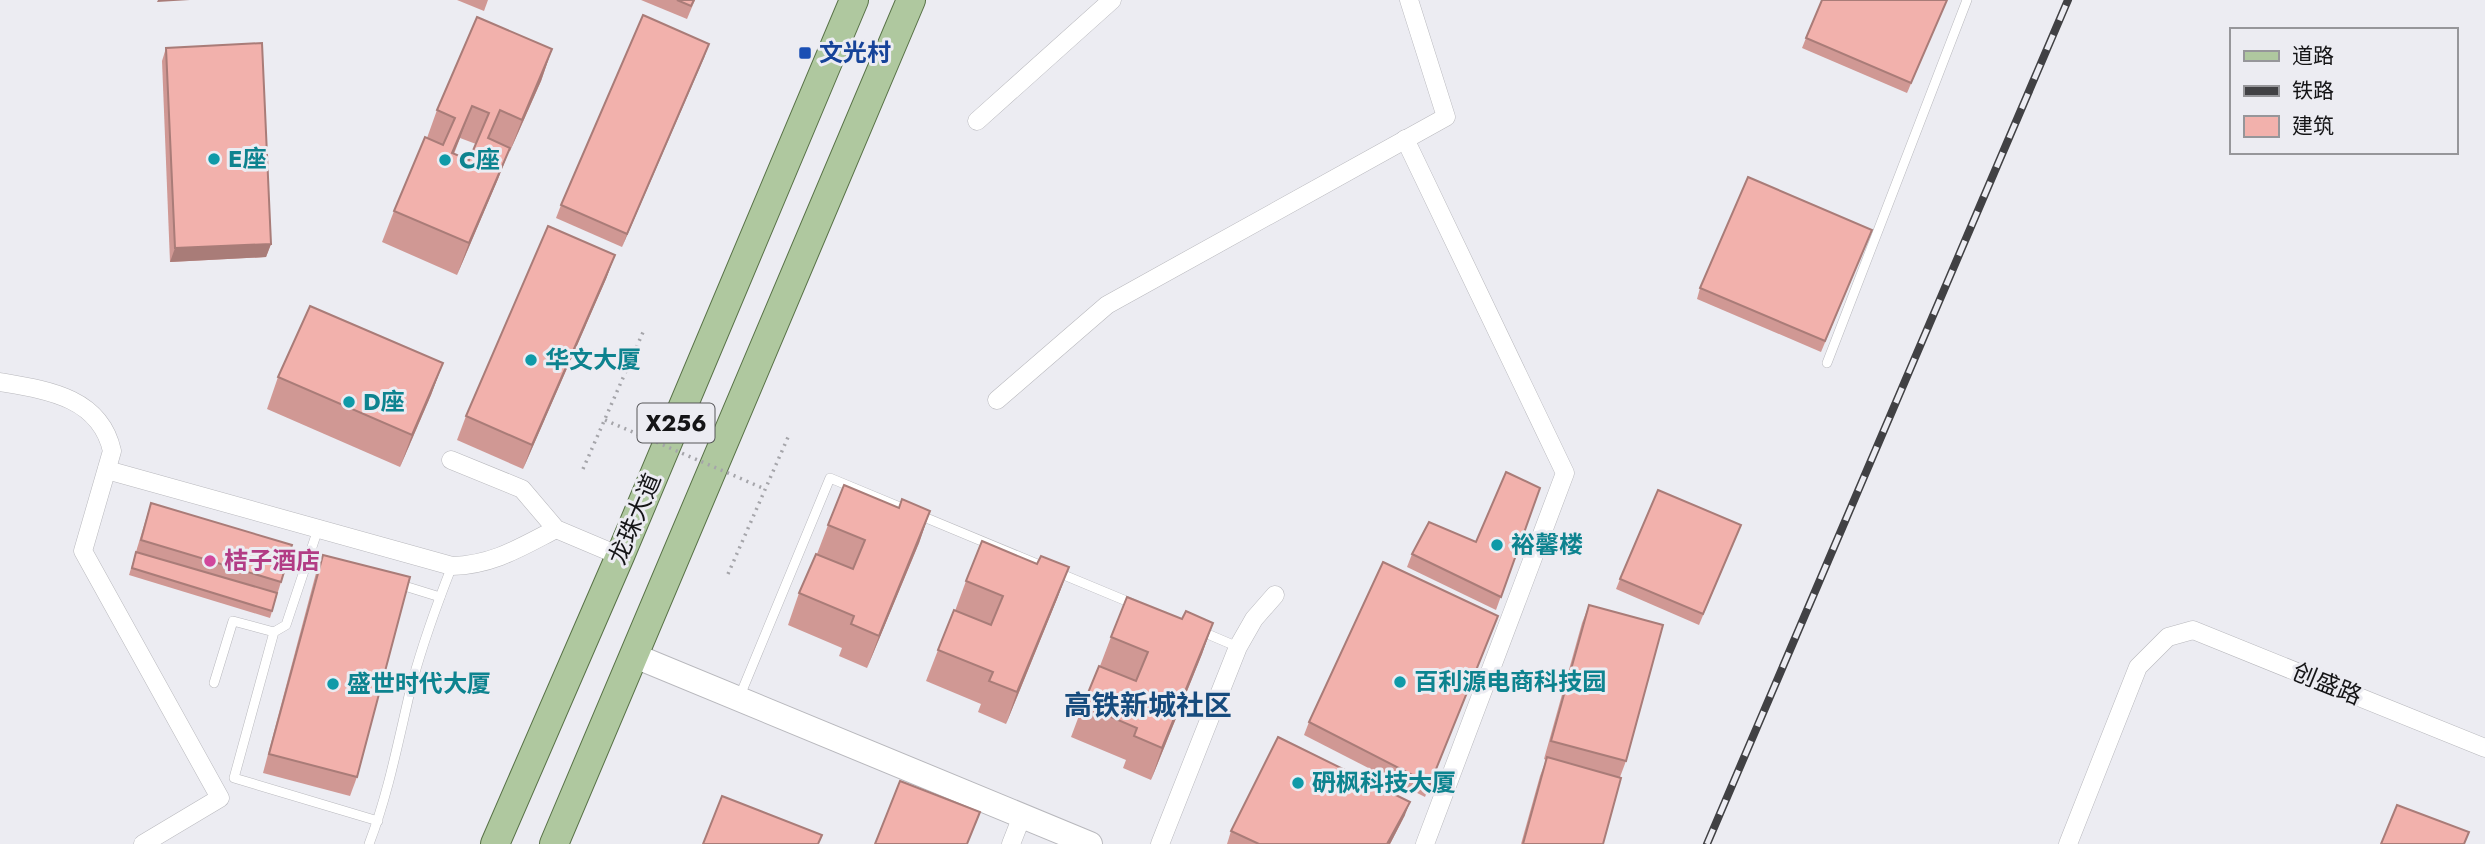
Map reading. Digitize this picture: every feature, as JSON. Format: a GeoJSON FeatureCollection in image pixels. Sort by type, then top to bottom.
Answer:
{"type":"FeatureCollection","features":[{"type":"Feature","properties":{"kind":"main road","name":"龙珠大道"},"geometry":{"type":"LineString","coordinates":[[495,844],[620,556],[854,0]]}},
{"type":"Feature","properties":{"kind":"main road","name":"X256"},"geometry":{"type":"LineString","coordinates":[[554,844],[911,0]]}},
{"type":"Feature","properties":{"kind":"street"},"geometry":{"type":"LineString","coordinates":[[977,121],[1112,0]]}},
{"type":"Feature","properties":{"kind":"street"},"geometry":{"type":"LineString","coordinates":[[997,400],[1107,305],[1446,117],[1409,0]]}},
{"type":"Feature","properties":{"kind":"street"},"geometry":{"type":"LineString","coordinates":[[1405,139],[1565,472],[1425,844]]}},
{"type":"Feature","properties":{"kind":"street"},"geometry":{"type":"LineString","coordinates":[[0,382],[60,395],[78,404],[102,423],[112,451],[83,551],[220,798],[143,844]]}},
{"type":"Feature","properties":{"kind":"street"},"geometry":{"type":"LineString","coordinates":[[450,460],[522,489],[556,529],[620,556]]}},
{"type":"Feature","properties":{"kind":"street"},"geometry":{"type":"LineString","coordinates":[[107,470],[452,566],[495,560],[556,529]]}},
{"type":"Feature","properties":{"kind":"street"},"geometry":{"type":"LineString","coordinates":[[1160,844],[1238,647],[1254,619],[1275,595]]}},
{"type":"Feature","properties":{"kind":"street","name":"创盛路"},"geometry":{"type":"LineString","coordinates":[[2068,844],[2138,667],[2168,637],[2193,630],[2485,748]]}},
{"type":"Feature","properties":{"kind":"street"},"geometry":{"type":"LineString","coordinates":[[635,656],[1090,844]]}},
{"type":"Feature","properties":{"kind":"street"},"geometry":{"type":"LineString","coordinates":[[1011,844],[1022,816]]}},
{"type":"Feature","properties":{"kind":"lane"},"geometry":{"type":"LineString","coordinates":[[1827,363],[1967,0]]}},
{"type":"Feature","properties":{"kind":"lane"},"geometry":{"type":"LineString","coordinates":[[738,699],[830,478],[1149,610]]}},
{"type":"Feature","properties":{"kind":"lane"},"geometry":{"type":"LineString","coordinates":[[318,528],[286,625],[274,632],[233,778],[378,821]]}},
{"type":"Feature","properties":{"kind":"lane"},"geometry":{"type":"LineString","coordinates":[[271,547],[335,566]]}},
{"type":"Feature","properties":{"kind":"lane"},"geometry":{"type":"LineString","coordinates":[[369,844],[378,821],[414,678],[452,566]]}},
{"type":"Feature","properties":{"kind":"lane"},"geometry":{"type":"LineString","coordinates":[[387,581],[440,597]]}},
{"type":"Feature","properties":{"kind":"lane"},"geometry":{"type":"LineString","coordinates":[[214,684],[233,621],[274,632]]}},
{"type":"Feature","properties":{"kind":"lane"},"geometry":{"type":"LineString","coordinates":[[1187,626],[1238,647]]}},
{"type":"Feature","properties":{"kind":"path"},"geometry":{"type":"LineString","coordinates":[[583,469],[644,330]]}},
{"type":"Feature","properties":{"kind":"path"},"geometry":{"type":"LineString","coordinates":[[605,419],[765,489]]}},
{"type":"Feature","properties":{"kind":"path"},"geometry":{"type":"LineString","coordinates":[[728,574],[789,435]]}},
{"type":"Feature","properties":{"kind":"building"},"geometry":{"type":"Polygon","coordinates":[[[677,0],[694,0],[691,6],[677,0]]]}},
{"type":"Feature","properties":{"kind":"building"},"geometry":{"type":"Polygon","coordinates":[[[1822,0],[1947,0],[1911,83],[1806,38],[1822,0]]]}},
{"type":"Feature","properties":{"kind":"building"},"geometry":{"type":"Polygon","coordinates":[[[643,15],[709,44],[627,234],[561,205],[643,15]]]}},
{"type":"Feature","properties":{"kind":"building","name":"C座"},"geometry":{"type":"Polygon","coordinates":[[[477,17],[552,49],[522,120],[500,110],[488,138],[510,148],[469,243],[394,211],[425,137],[443,145],[455,118],[437,110],[477,17]],[[472,106],[452,153],[469,160],[489,113],[472,106]]]}},
{"type":"Feature","properties":{"kind":"building","name":"E座"},"geometry":{"type":"Polygon","coordinates":[[[262,43],[271,244],[175,248],[166,48],[262,43]]]}},
{"type":"Feature","properties":{"kind":"building"},"geometry":{"type":"Polygon","coordinates":[[[1748,177],[1872,230],[1825,341],[1700,288],[1748,177]]]}},
{"type":"Feature","properties":{"kind":"building","name":"华文大厦"},"geometry":{"type":"Polygon","coordinates":[[[548,226],[615,255],[532,445],[466,416],[548,226]]]}},
{"type":"Feature","properties":{"kind":"building"},"geometry":{"type":"Polygon","coordinates":[[[310,306],[443,363],[412,435],[278,377],[310,306]]]}},
{"type":"Feature","properties":{"kind":"building","name":"裕馨楼"},"geometry":{"type":"Polygon","coordinates":[[[1506,472],[1540,488],[1501,597],[1412,554],[1429,522],[1476,542],[1506,472]]]}},
{"type":"Feature","properties":{"kind":"building"},"geometry":{"type":"Polygon","coordinates":[[[844,485],[899,508],[902,499],[930,511],[879,636],[851,624],[854,616],[799,593],[816,554],[853,569],[865,540],[828,525],[844,485]]]}},
{"type":"Feature","properties":{"kind":"building"},"geometry":{"type":"Polygon","coordinates":[[[1658,490],[1741,525],[1703,614],[1620,579],[1658,490]]]}},
{"type":"Feature","properties":{"kind":"building"},"geometry":{"type":"Polygon","coordinates":[[[151,503],[292,545],[281,582],[141,540],[151,503]]]}},
{"type":"Feature","properties":{"kind":"building"},"geometry":{"type":"Polygon","coordinates":[[[982,541],[1037,564],[1041,556],[1069,567],[1017,692],[989,681],[993,672],[938,650],[954,610],[991,625],[1003,596],[966,581],[982,541]]]}},
{"type":"Feature","properties":{"kind":"building"},"geometry":{"type":"Polygon","coordinates":[[[136,552],[277,593],[272,611],[132,568],[136,552]]]}},
{"type":"Feature","properties":{"kind":"building","name":"盛世时代大厦"},"geometry":{"type":"Polygon","coordinates":[[[323,555],[410,577],[357,777],[269,754],[323,555]]]}},
{"type":"Feature","properties":{"kind":"building","name":"百利源电商科技园"},"geometry":{"type":"Polygon","coordinates":[[[1383,562],[1498,616],[1430,784],[1309,722],[1383,562]]]}},
{"type":"Feature","properties":{"kind":"building"},"geometry":{"type":"Polygon","coordinates":[[[1127,597],[1182,619],[1186,611],[1213,623],[1162,748],[1134,736],[1137,728],[1083,705],[1099,666],[1136,681],[1148,652],[1111,637],[1127,597]]]}},
{"type":"Feature","properties":{"kind":"building"},"geometry":{"type":"Polygon","coordinates":[[[1589,605],[1663,625],[1626,761],[1551,741],[1589,605]]]}},
{"type":"Feature","properties":{"kind":"building","name":"砃枫科技大厦"},"geometry":{"type":"Polygon","coordinates":[[[1278,737],[1410,802],[1387,844],[1259,844],[1231,831],[1278,737]]]}},
{"type":"Feature","properties":{"kind":"building"},"geometry":{"type":"Polygon","coordinates":[[[1547,757],[1621,778],[1603,844],[1523,844],[1547,757]]]}},
{"type":"Feature","properties":{"kind":"building"},"geometry":{"type":"Polygon","coordinates":[[[900,781],[980,812],[967,844],[875,844],[900,781]]]}},
{"type":"Feature","properties":{"kind":"building"},"geometry":{"type":"Polygon","coordinates":[[[722,796],[822,835],[818,844],[703,844],[722,796]]]}},
{"type":"Feature","properties":{"kind":"building"},"geometry":{"type":"Polygon","coordinates":[[[2397,805],[2469,832],[2464,844],[2381,844],[2397,805]]]}},
{"type":"Feature","properties":{"kind":"railway"},"geometry":{"type":"LineString","coordinates":[[1707,844],[2068,0]]}},
{"type":"Feature","properties":{"kind":"place","name":"文光村"},"geometry":{"type":"Point","coordinates":[805,53]}},
{"type":"Feature","properties":{"kind":"place","name":"E座"},"geometry":{"type":"Point","coordinates":[214,159]}},
{"type":"Feature","properties":{"kind":"place","name":"C座"},"geometry":{"type":"Point","coordinates":[445,160]}},
{"type":"Feature","properties":{"kind":"place","name":"华文大厦"},"geometry":{"type":"Point","coordinates":[531,360]}},
{"type":"Feature","properties":{"kind":"place","name":"D座"},"geometry":{"type":"Point","coordinates":[349,402]}},
{"type":"Feature","properties":{"kind":"place","name":"裕馨楼"},"geometry":{"type":"Point","coordinates":[1497,545]}},
{"type":"Feature","properties":{"kind":"place","name":"桔子酒店"},"geometry":{"type":"Point","coordinates":[210,561]}},
{"type":"Feature","properties":{"kind":"place","name":"百利源电商科技园"},"geometry":{"type":"Point","coordinates":[1400,682]}},
{"type":"Feature","properties":{"kind":"place","name":"盛世时代大厦"},"geometry":{"type":"Point","coordinates":[333,684]}},
{"type":"Feature","properties":{"kind":"place","name":"砃枫科技大厦"},"geometry":{"type":"Point","coordinates":[1298,783]}},
{"type":"Feature","properties":{"kind":"district","name":"高铁新城社区"},"geometry":{"type":"Point","coordinates":[1148,705]}}]}
